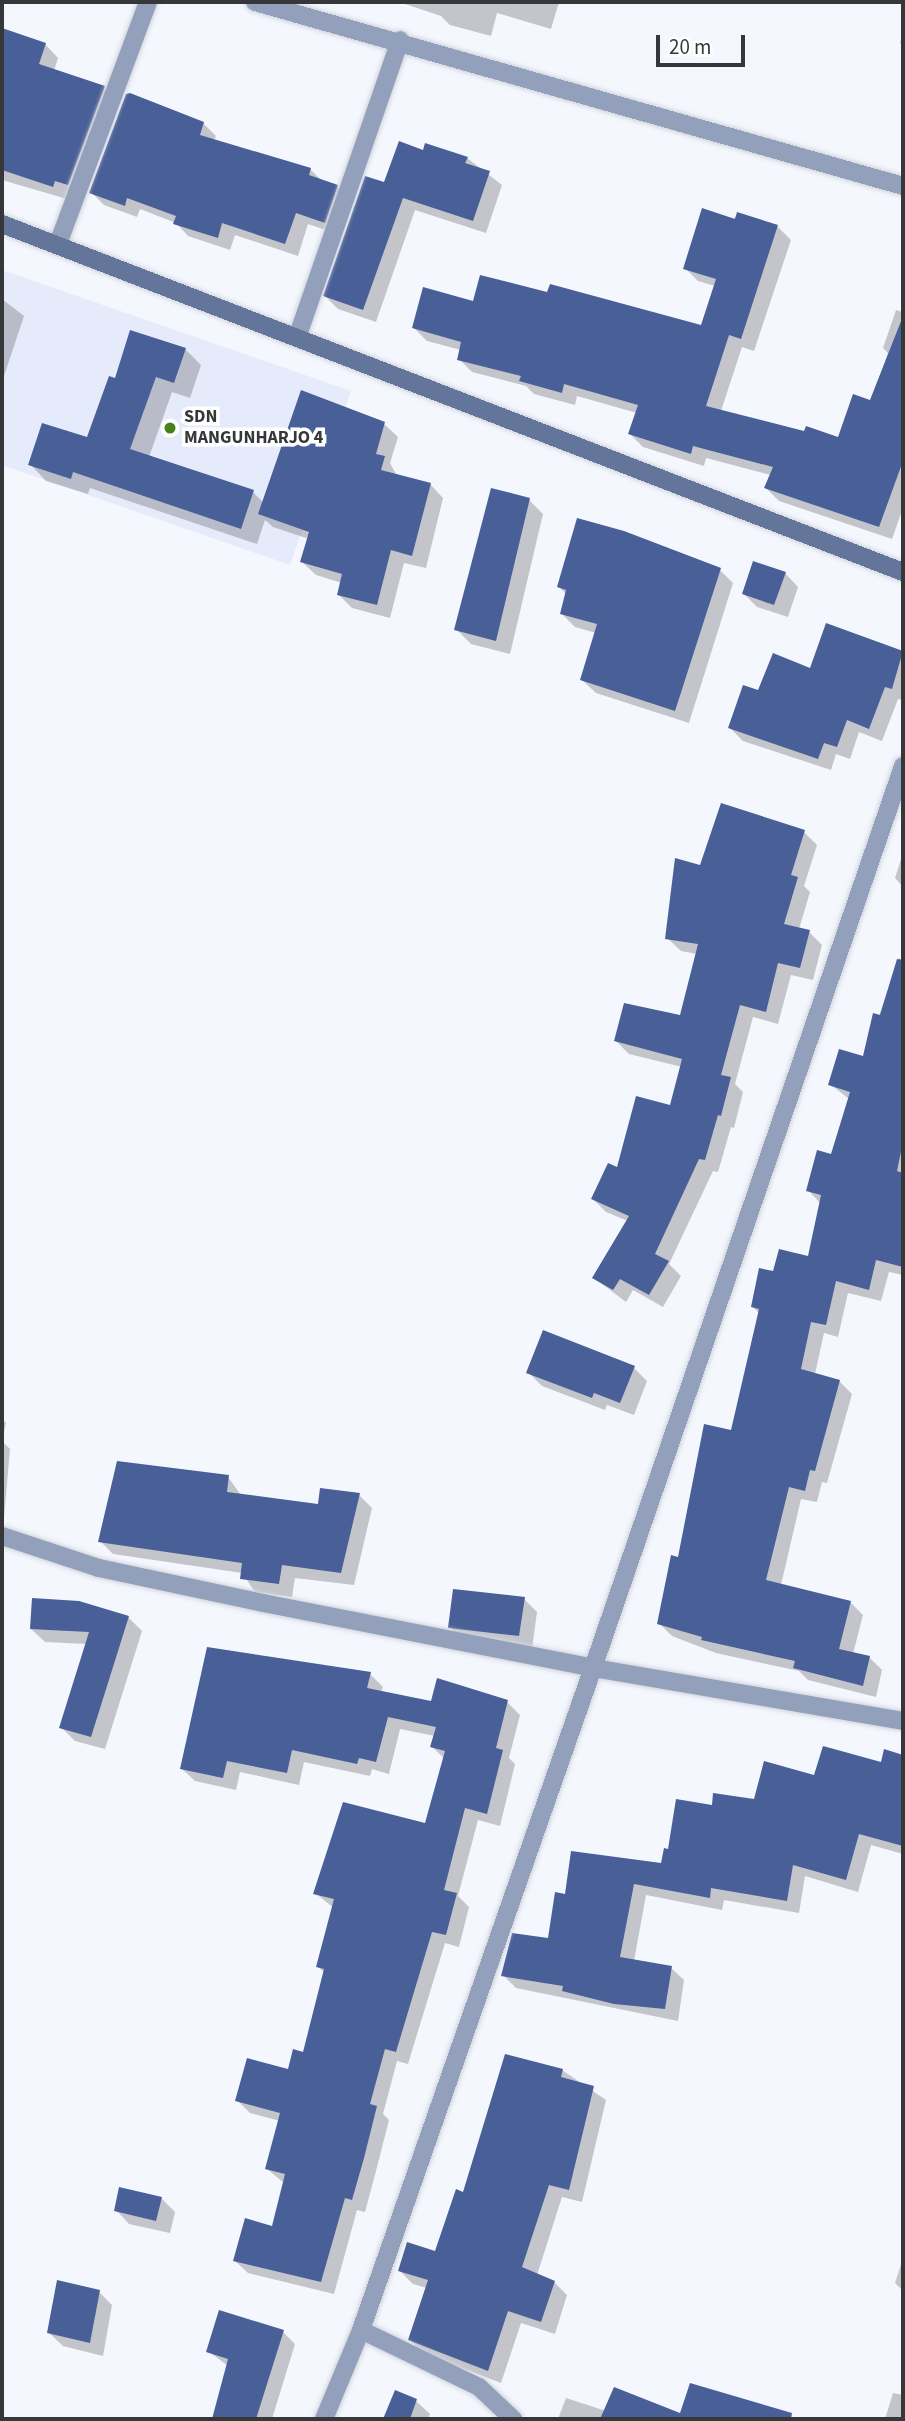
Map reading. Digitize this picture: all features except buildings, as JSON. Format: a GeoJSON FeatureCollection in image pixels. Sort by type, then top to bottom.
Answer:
{"type":"FeatureCollection","features":[{"type":"Feature","properties":{"kind":"main road"},"geometry":{"type":"LineString","coordinates":[[2,224],[298,335],[903,572]]}},
{"type":"Feature","properties":{"kind":"street"},"geometry":{"type":"LineString","coordinates":[[58,244],[148,2]]}},
{"type":"Feature","properties":{"kind":"street"},"geometry":{"type":"LineString","coordinates":[[255,2],[400,40],[903,186]]}},
{"type":"Feature","properties":{"kind":"street"},"geometry":{"type":"LineString","coordinates":[[298,335],[400,40]]}},
{"type":"Feature","properties":{"kind":"street"},"geometry":{"type":"LineString","coordinates":[[324,2419],[361,2330],[593,1668],[903,766]]}},
{"type":"Feature","properties":{"kind":"street"},"geometry":{"type":"LineString","coordinates":[[2,1535],[99,1568],[593,1668],[903,1721]]}},
{"type":"Feature","properties":{"kind":"street"},"geometry":{"type":"LineString","coordinates":[[361,2330],[479,2387],[513,2419]]}},
{"type":"Feature","properties":{"kind":"shaded area","name":"SDN MANGUNHARJO 4"},"geometry":{"type":"Polygon","coordinates":[[[2,270],[351,391],[290,565],[2,465],[2,270]]]}},
{"type":"Feature","properties":{"kind":"place","name":"SDN MANGUNHARJO 4"},"geometry":{"type":"Point","coordinates":[170,428]}}]}
